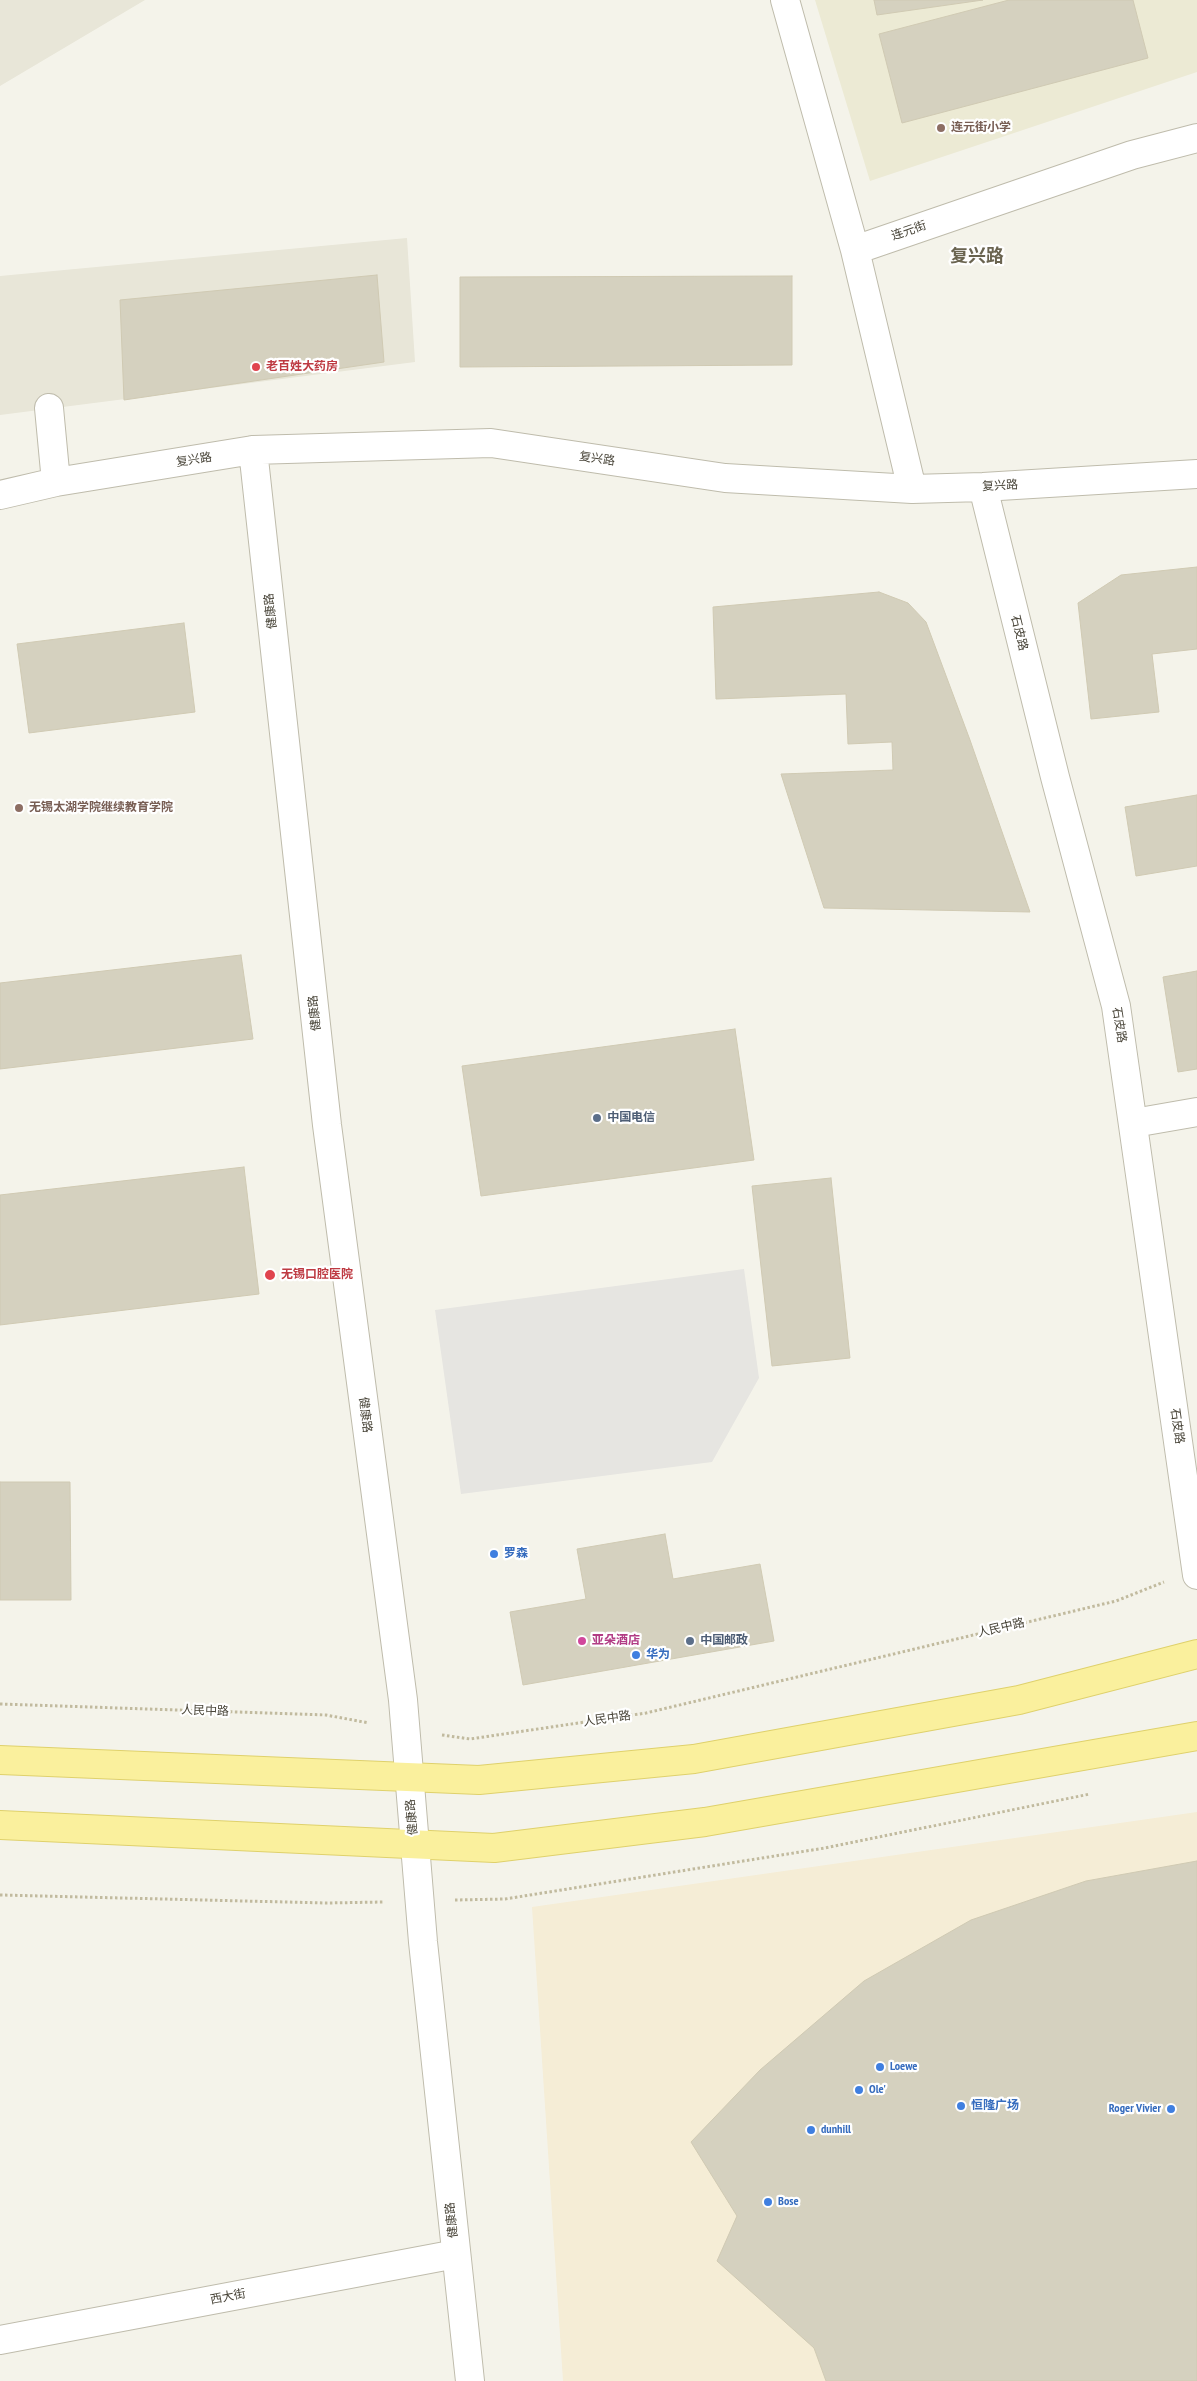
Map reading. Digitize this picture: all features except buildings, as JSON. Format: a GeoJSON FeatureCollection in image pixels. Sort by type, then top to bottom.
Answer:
{"type":"FeatureCollection","features":[{"type":"Feature","properties":{"kind":"main road"},"geometry":{"type":"LineString","coordinates":[[0,1760],[479,1780],[694,1759],[1019,1700],[1197,1654]]}},
{"type":"Feature","properties":{"kind":"main road"},"geometry":{"type":"LineString","coordinates":[[0,1825],[494,1848],[706,1822],[1197,1736]]}},
{"type":"Feature","properties":{"kind":"street"},"geometry":{"type":"LineString","coordinates":[[785,0],[855,250],[912,489]]}},
{"type":"Feature","properties":{"kind":"street","name":"连元街"},"geometry":{"type":"LineString","coordinates":[[855,250],[1132,155],[1197,138]]}},
{"type":"Feature","properties":{"kind":"street"},"geometry":{"type":"LineString","coordinates":[[49,408],[56,482]]}},
{"type":"Feature","properties":{"kind":"street","name":"复兴路"},"geometry":{"type":"LineString","coordinates":[[0,495],[56,482],[253,450],[491,443],[725,478],[912,489],[982,487],[1197,474]]}},
{"type":"Feature","properties":{"kind":"street","name":"健康路"},"geometry":{"type":"LineString","coordinates":[[253,450],[327,1125],[405,1728],[422,1942],[470,2381]]}},
{"type":"Feature","properties":{"kind":"street","name":"石皮路"},"geometry":{"type":"LineString","coordinates":[[982,487],[1053,768],[1116,1006],[1197,1572]]}},
{"type":"Feature","properties":{"kind":"street"},"geometry":{"type":"LineString","coordinates":[[1134,1123],[1197,1112]]}},
{"type":"Feature","properties":{"kind":"street","name":"西大街"},"geometry":{"type":"LineString","coordinates":[[0,2340],[456,2254]]}},
{"type":"Feature","properties":{"kind":"path","name":"人民中路"},"geometry":{"type":"LineString","coordinates":[[0,1704],[326,1716],[470,1740],[646,1713],[1116,1601],[1197,1572]]}},
{"type":"Feature","properties":{"kind":"shaded area"},"geometry":{"type":"Polygon","coordinates":[[[0,0],[145,0],[0,86],[0,0]]]}},
{"type":"Feature","properties":{"kind":"shaded area","name":"连元街小学"},"geometry":{"type":"Polygon","coordinates":[[[815,0],[1197,0],[1197,72],[870,181],[815,0]]]}},
{"type":"Feature","properties":{"kind":"shaded area"},"geometry":{"type":"Polygon","coordinates":[[[407,238],[415,362],[0,415],[0,276],[407,238]]]}},
{"type":"Feature","properties":{"kind":"shaded area"},"geometry":{"type":"Polygon","coordinates":[[[744,1269],[759,1378],[712,1462],[461,1494],[435,1310],[744,1269]]]}},
{"type":"Feature","properties":{"kind":"shaded area"},"geometry":{"type":"Polygon","coordinates":[[[1197,1812],[1197,2381],[563,2381],[532,1907],[1197,1812]]]}},
{"type":"Feature","properties":{"kind":"place","name":"连元街小学"},"geometry":{"type":"Point","coordinates":[941,128]}},
{"type":"Feature","properties":{"kind":"place","name":"老百姓大药房"},"geometry":{"type":"Point","coordinates":[256,367]}},
{"type":"Feature","properties":{"kind":"place","name":"无锡太湖学院继续教育学院"},"geometry":{"type":"Point","coordinates":[19,808]}},
{"type":"Feature","properties":{"kind":"place","name":"中国电信"},"geometry":{"type":"Point","coordinates":[597,1118]}},
{"type":"Feature","properties":{"kind":"place","name":"无锡口腔医院"},"geometry":{"type":"Point","coordinates":[270,1275]}},
{"type":"Feature","properties":{"kind":"place","name":"罗森"},"geometry":{"type":"Point","coordinates":[494,1554]}},
{"type":"Feature","properties":{"kind":"place","name":"亚朵酒店"},"geometry":{"type":"Point","coordinates":[582,1641]}},
{"type":"Feature","properties":{"kind":"place","name":"中国邮政"},"geometry":{"type":"Point","coordinates":[690,1641]}},
{"type":"Feature","properties":{"kind":"place","name":"华为"},"geometry":{"type":"Point","coordinates":[636,1655]}},
{"type":"Feature","properties":{"kind":"place","name":"Loewe"},"geometry":{"type":"Point","coordinates":[880,2067]}},
{"type":"Feature","properties":{"kind":"place","name":"Ole'"},"geometry":{"type":"Point","coordinates":[859,2090]}},
{"type":"Feature","properties":{"kind":"place","name":"恒隆广场"},"geometry":{"type":"Point","coordinates":[961,2106]}},
{"type":"Feature","properties":{"kind":"place","name":"Roger Vivier"},"geometry":{"type":"Point","coordinates":[1171,2109]}},
{"type":"Feature","properties":{"kind":"place","name":"dunhill"},"geometry":{"type":"Point","coordinates":[811,2130]}},
{"type":"Feature","properties":{"kind":"place","name":"Bose"},"geometry":{"type":"Point","coordinates":[768,2202]}},
{"type":"Feature","properties":{"kind":"district","name":"复兴路"},"geometry":{"type":"Point","coordinates":[977,257]}}]}
